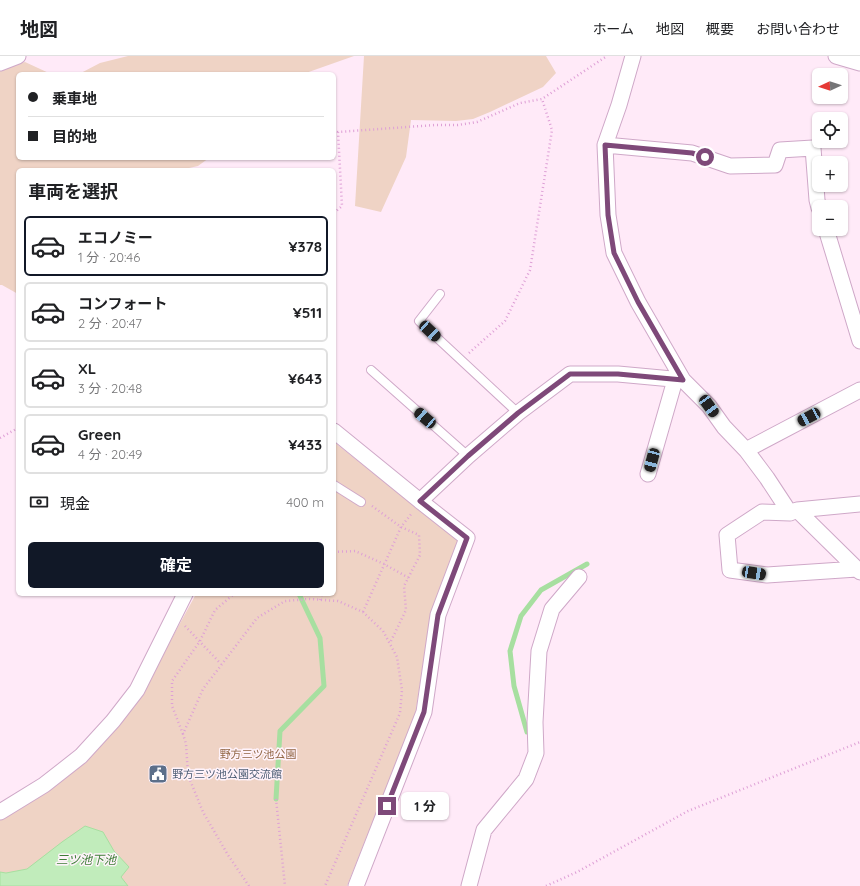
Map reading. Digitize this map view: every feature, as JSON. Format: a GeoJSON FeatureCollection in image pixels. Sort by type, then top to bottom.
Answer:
{"type":"FeatureCollection","features":[{"type":"Feature","properties":{"kind":"street"},"geometry":{"type":"LineString","coordinates":[[0,63],[18,56]]}},
{"type":"Feature","properties":{"kind":"street"},"geometry":{"type":"LineString","coordinates":[[633,56],[619,105],[605,145],[608,215],[614,253],[679,380],[709,406],[724,427],[746,450],[794,512],[858,570]]}},
{"type":"Feature","properties":{"kind":"street"},"geometry":{"type":"LineString","coordinates":[[836,56],[860,62]]}},
{"type":"Feature","properties":{"kind":"street"},"geometry":{"type":"LineString","coordinates":[[605,145],[692,153],[730,166],[775,165],[780,150],[813,148],[817,200]]}},
{"type":"Feature","properties":{"kind":"street"},"geometry":{"type":"LineString","coordinates":[[828,236],[860,341]]}},
{"type":"Feature","properties":{"kind":"street"},"geometry":{"type":"LineString","coordinates":[[420,501],[468,456],[518,413],[570,374],[618,374],[679,380]]}},
{"type":"Feature","properties":{"kind":"street"},"geometry":{"type":"LineString","coordinates":[[648,474],[679,380]]}},
{"type":"Feature","properties":{"kind":"street"},"geometry":{"type":"LineString","coordinates":[[746,450],[860,390]]}},
{"type":"Feature","properties":{"kind":"street"},"geometry":{"type":"LineString","coordinates":[[336,433],[467,538],[438,615],[424,712],[356,886]]}},
{"type":"Feature","properties":{"kind":"street"},"geometry":{"type":"LineString","coordinates":[[858,570],[767,575],[730,570],[727,535],[762,512],[794,512],[860,504]]}},
{"type":"Feature","properties":{"kind":"street"},"geometry":{"type":"LineString","coordinates":[[469,886],[484,830],[526,779],[536,753],[535,722],[539,651],[552,609],[579,577]]}},
{"type":"Feature","properties":{"kind":"street"},"geometry":{"type":"LineString","coordinates":[[0,812],[44,785],[81,756],[114,721],[136,690],[184,596]]}},
{"type":"Feature","properties":{"kind":"lane"},"geometry":{"type":"LineString","coordinates":[[440,294],[419,321],[518,413]]}},
{"type":"Feature","properties":{"kind":"lane"},"geometry":{"type":"LineString","coordinates":[[371,370],[468,456]]}},
{"type":"Feature","properties":{"kind":"lane"},"geometry":{"type":"LineString","coordinates":[[336,485],[361,502]]}},
{"type":"Feature","properties":{"kind":"path"},"geometry":{"type":"LineString","coordinates":[[336,211],[342,206],[338,132],[435,125],[458,125],[477,122],[520,103],[542,99],[607,56]]}},
{"type":"Feature","properties":{"kind":"path"},"geometry":{"type":"LineString","coordinates":[[462,360],[506,321],[530,270],[552,130],[542,99]]}},
{"type":"Feature","properties":{"kind":"path"},"geometry":{"type":"LineString","coordinates":[[0,438],[16,429]]}},
{"type":"Feature","properties":{"kind":"path"},"geometry":{"type":"LineString","coordinates":[[363,612],[401,527],[420,501]]}},
{"type":"Feature","properties":{"kind":"path"},"geometry":{"type":"LineString","coordinates":[[370,504],[401,527],[419,535],[420,555],[404,586],[406,610],[390,643]]}},
{"type":"Feature","properties":{"kind":"path"},"geometry":{"type":"LineString","coordinates":[[336,552],[355,551],[384,564],[409,578]]}},
{"type":"Feature","properties":{"kind":"path"},"geometry":{"type":"LineString","coordinates":[[232,596],[215,610],[200,641],[172,681],[172,706],[186,744],[188,774],[203,812],[228,855],[249,886]]}},
{"type":"Feature","properties":{"kind":"path"},"geometry":{"type":"LineString","coordinates":[[320,600],[321,596]]}},
{"type":"Feature","properties":{"kind":"path"},"geometry":{"type":"LineString","coordinates":[[183,734],[203,689],[221,664],[257,618],[285,601],[309,599],[338,601],[363,612],[383,630],[397,658],[402,690],[400,713],[325,886]]}},
{"type":"Feature","properties":{"kind":"path"},"geometry":{"type":"LineString","coordinates":[[174,616],[221,664]]}},
{"type":"Feature","properties":{"kind":"path"},"geometry":{"type":"LineString","coordinates":[[546,886],[577,872],[688,810],[860,742]]}},
{"type":"Feature","properties":{"kind":"path"},"geometry":{"type":"LineString","coordinates":[[276,800],[285,886]]}},
{"type":"Feature","properties":{"kind":"green space"},"geometry":{"type":"Polygon","coordinates":[[[128,56],[354,56],[309,72],[83,72],[100,63],[128,56]]]}},
{"type":"Feature","properties":{"kind":"green space"},"geometry":{"type":"Polygon","coordinates":[[[364,56],[546,56],[556,73],[543,87],[473,119],[456,121],[411,120],[406,157],[381,212],[355,206],[364,56]]]}},
{"type":"Feature","properties":{"kind":"green space"},"geometry":{"type":"Polygon","coordinates":[[[25,62],[47,72],[16,72],[16,160],[206,160],[198,166],[189,168],[16,168],[16,293],[0,285],[0,70],[25,62]]]}},
{"type":"Feature","properties":{"kind":"green space","name":"野方三ツ池公園"},"geometry":{"type":"Polygon","coordinates":[[[336,444],[460,542],[430,617],[415,716],[347,886],[0,886],[0,818],[50,790],[86,761],[143,691],[195,596],[336,596],[336,444]]]}},
{"type":"Feature","properties":{"kind":"water","name":"三ツ池下池"},"geometry":{"type":"Polygon","coordinates":[[[85,826],[103,832],[114,851],[129,867],[121,877],[128,886],[0,886],[0,872],[6,873],[27,869],[85,826]]]}},
{"type":"Feature","properties":{"kind":"waterway"},"geometry":{"type":"LineString","coordinates":[[527,732],[514,686],[510,651],[521,616],[541,590],[587,564]]}},
{"type":"Feature","properties":{"kind":"waterway"},"geometry":{"type":"LineString","coordinates":[[276,799],[280,731],[324,686],[320,638],[300,596]]}},
{"type":"Feature","properties":{"kind":"place","name":"野方三ツ池公園交流館"},"geometry":{"type":"Point","coordinates":[158,774]}},
{"type":"Feature","properties":{"kind":"route"},"geometry":{"type":"LineString","coordinates":[[387,806],[424,712],[438,615],[467,538],[420,501],[468,456],[518,413],[570,374],[618,374],[683,380],[638,302],[614,253],[608,215],[605,145],[692,153],[705,157]]}}]}
